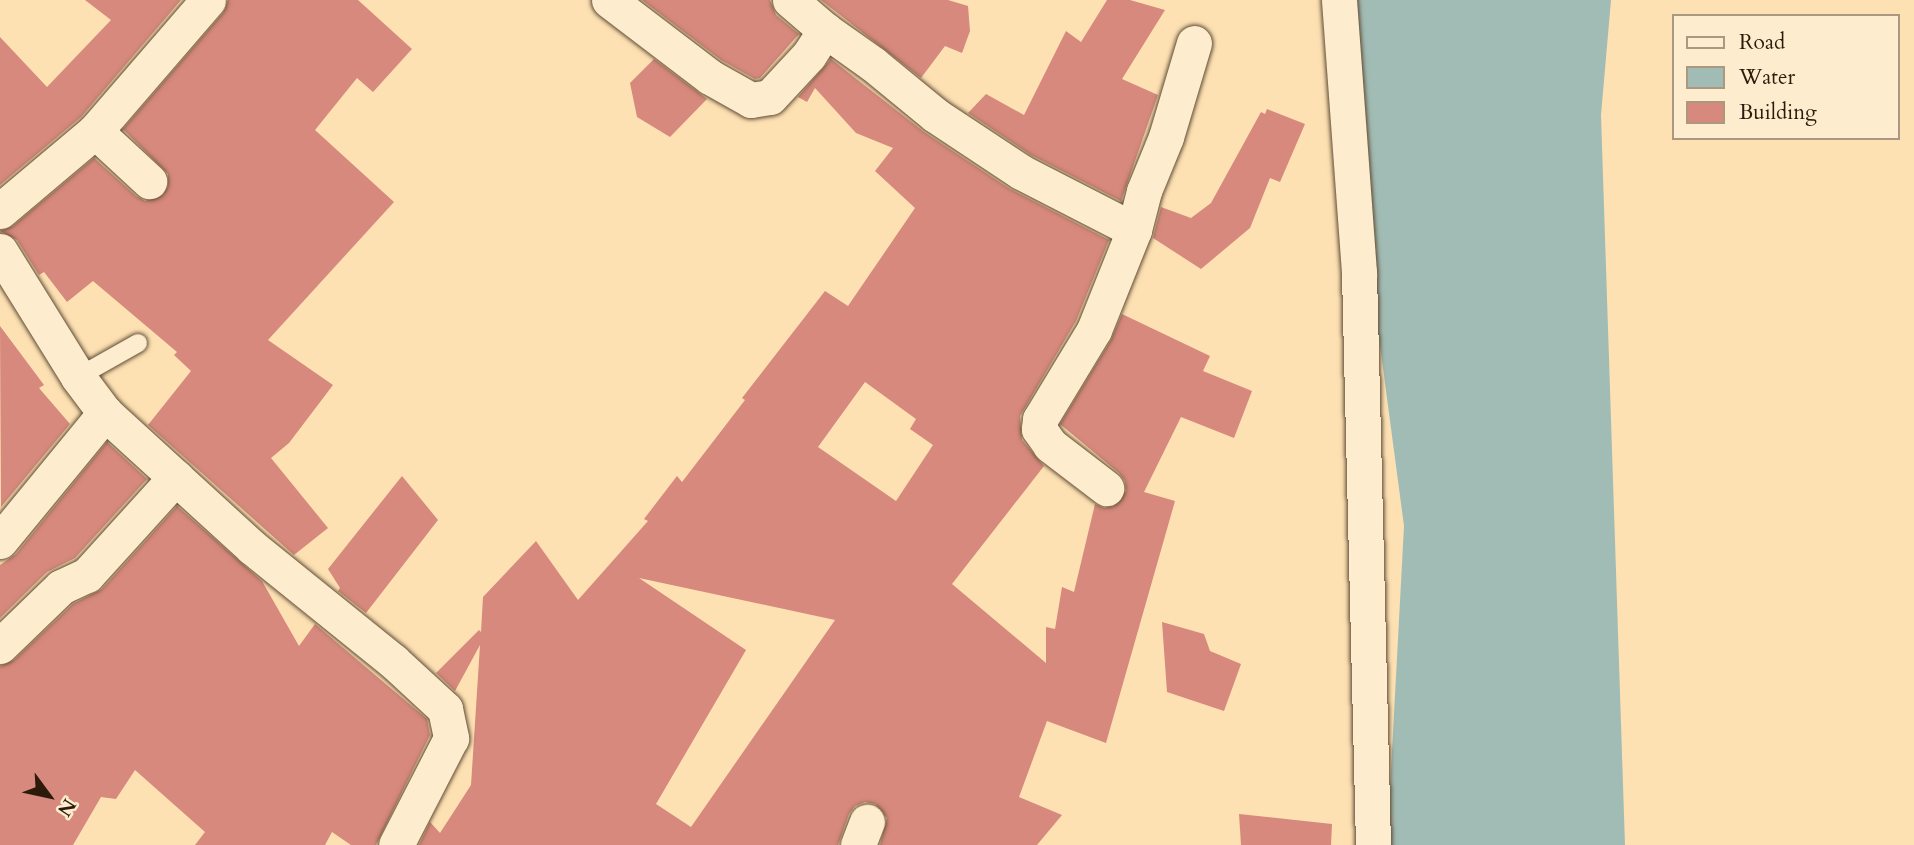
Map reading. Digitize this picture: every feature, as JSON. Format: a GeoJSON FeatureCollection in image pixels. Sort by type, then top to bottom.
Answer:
{"type":"FeatureCollection","features":[{"type":"Feature","properties":{"kind":"street"},"geometry":{"type":"LineString","coordinates":[[0,211],[94,131],[208,0]]}},
{"type":"Feature","properties":{"kind":"street"},"geometry":{"type":"LineString","coordinates":[[609,0],[710,77],[751,100],[770,97],[809,55],[825,30]]}},
{"type":"Feature","properties":{"kind":"street"},"geometry":{"type":"LineString","coordinates":[[790,0],[935,115],[1021,172],[1134,230]]}},
{"type":"Feature","properties":{"kind":"street"},"geometry":{"type":"LineString","coordinates":[[1339,0],[1359,273],[1373,845]]}},
{"type":"Feature","properties":{"kind":"street"},"geometry":{"type":"LineString","coordinates":[[1106,488],[1050,446],[1039,429],[1040,419],[1094,330],[1134,230],[1144,191],[1166,136],[1194,43]]}},
{"type":"Feature","properties":{"kind":"street"},"geometry":{"type":"LineString","coordinates":[[94,131],[149,181]]}},
{"type":"Feature","properties":{"kind":"street"},"geometry":{"type":"LineString","coordinates":[[0,251],[78,377],[105,413],[253,548],[393,660],[445,709],[451,738],[396,845]]}},
{"type":"Feature","properties":{"kind":"street"},"geometry":{"type":"LineString","coordinates":[[0,541],[105,413]]}},
{"type":"Feature","properties":{"kind":"street"},"geometry":{"type":"LineString","coordinates":[[0,646],[61,587],[87,575],[176,477]]}},
{"type":"Feature","properties":{"kind":"lane"},"geometry":{"type":"LineString","coordinates":[[78,377],[138,343]]}},
{"type":"Feature","properties":{"kind":"water"},"geometry":{"type":"Polygon","coordinates":[[[1354,0],[1611,0],[1601,115],[1625,845],[1387,845],[1404,526],[1356,165],[1354,0]]]}},
{"type":"Feature","properties":{"kind":"building"},"geometry":{"type":"Polygon","coordinates":[[[85,0],[181,0],[81,117],[0,185],[0,37],[47,87],[111,20],[85,0]]]}},
{"type":"Feature","properties":{"kind":"building"},"geometry":{"type":"Polygon","coordinates":[[[228,0],[358,0],[412,49],[373,92],[357,78],[315,130],[394,202],[268,340],[333,385],[289,443],[271,458],[328,528],[294,555],[148,425],[191,371],[174,355],[177,352],[93,281],[67,302],[44,272],[39,275],[17,240],[0,231],[13,226],[94,158],[145,201],[163,195],[168,186],[168,174],[123,129],[223,13],[228,0]]]}},
{"type":"Feature","properties":{"kind":"building"},"geometry":{"type":"Polygon","coordinates":[[[642,0],[770,0],[776,15],[799,34],[760,78],[755,79],[721,60],[642,0]]]}},
{"type":"Feature","properties":{"kind":"building"},"geometry":{"type":"Polygon","coordinates":[[[821,0],[948,0],[968,6],[970,31],[962,53],[945,46],[921,78],[821,0]]]}},
{"type":"Feature","properties":{"kind":"building"},"geometry":{"type":"Polygon","coordinates":[[[1107,0],[1130,0],[1165,10],[1122,79],[1158,95],[1121,201],[1031,155],[968,113],[986,94],[1024,115],[1066,31],[1081,42],[1107,0]]]}},
{"type":"Feature","properties":{"kind":"building"},"geometry":{"type":"Polygon","coordinates":[[[654,59],[707,99],[670,137],[637,117],[630,83],[654,59]]]}},
{"type":"Feature","properties":{"kind":"building"},"geometry":{"type":"Polygon","coordinates":[[[831,59],[924,132],[1010,189],[1109,240],[1076,321],[1020,416],[1022,440],[1044,466],[952,584],[1046,663],[1046,627],[1055,629],[1062,587],[1074,592],[1095,504],[1104,508],[1114,506],[1126,491],[1125,481],[1119,473],[1060,424],[1111,340],[1122,314],[1210,356],[1203,371],[1252,391],[1234,438],[1181,417],[1144,492],[1175,501],[1106,743],[1047,721],[1019,797],[1062,815],[1037,845],[880,845],[887,818],[875,804],[865,802],[855,806],[849,814],[838,845],[419,845],[430,822],[440,833],[471,785],[480,645],[455,691],[436,673],[479,630],[481,632],[483,597],[536,541],[578,600],[648,521],[644,519],[677,476],[682,482],[745,400],[742,398],[825,291],[848,306],[915,208],[875,171],[893,148],[856,133],[815,88],[807,102],[798,97],[831,59]],[[865,382],[818,447],[896,501],[933,445],[910,429],[916,419],[865,382]],[[639,578],[746,650],[656,804],[691,827],[835,620],[639,578]]]}},
{"type":"Feature","properties":{"kind":"building"},"geometry":{"type":"Polygon","coordinates":[[[1267,109],[1305,124],[1280,182],[1270,178],[1250,228],[1201,269],[1153,238],[1161,207],[1191,218],[1211,203],[1261,112],[1265,114],[1267,109]]]}},
{"type":"Feature","properties":{"kind":"building"},"geometry":{"type":"Polygon","coordinates":[[[0,326],[44,385],[39,388],[70,424],[1,507],[0,326]]]}},
{"type":"Feature","properties":{"kind":"building"},"geometry":{"type":"Polygon","coordinates":[[[107,442],[147,479],[75,558],[47,572],[0,618],[0,565],[16,554],[107,442]]]}},
{"type":"Feature","properties":{"kind":"building"},"geometry":{"type":"Polygon","coordinates":[[[402,476],[438,520],[366,613],[338,591],[340,588],[328,569],[402,476]]]}},
{"type":"Feature","properties":{"kind":"building"},"geometry":{"type":"Polygon","coordinates":[[[177,506],[262,581],[299,646],[315,624],[427,719],[430,735],[376,845],[351,845],[332,832],[325,845],[195,845],[205,832],[135,770],[116,799],[101,797],[73,845],[0,845],[0,666],[14,660],[73,604],[102,589],[177,506]]]}},
{"type":"Feature","properties":{"kind":"building"},"geometry":{"type":"Polygon","coordinates":[[[1162,622],[1204,634],[1210,651],[1241,664],[1224,711],[1167,692],[1162,622]]]}},
{"type":"Feature","properties":{"kind":"building"},"geometry":{"type":"Polygon","coordinates":[[[1239,814],[1332,824],[1331,845],[1241,845],[1239,814]]]}}]}
